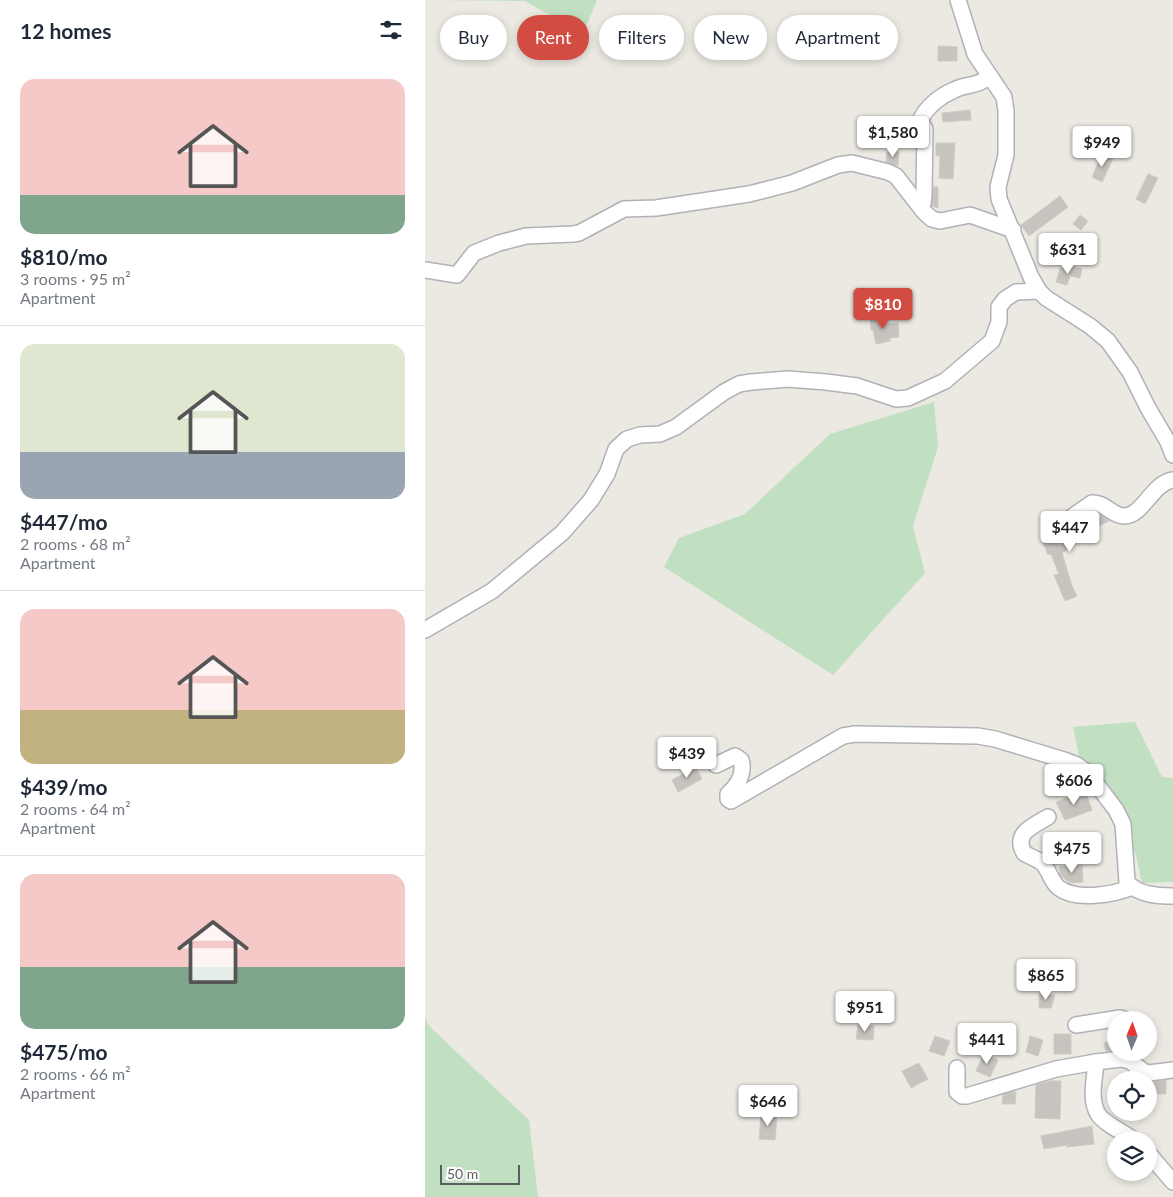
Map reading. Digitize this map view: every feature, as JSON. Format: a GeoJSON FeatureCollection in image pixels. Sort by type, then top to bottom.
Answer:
{"type":"FeatureCollection","features":[{"type":"Feature","properties":{"kind":"street"},"geometry":{"type":"LineString","coordinates":[[958,0],[975,54],[1004,97],[1005,155],[999,187],[1002,209],[1013,230],[1031,277],[1046,298],[1090,326],[1108,341],[1130,372],[1173,455]]}},
{"type":"Feature","properties":{"kind":"street"},"geometry":{"type":"LineString","coordinates":[[920,206],[923,204],[924,195],[925,129],[920,121],[924,111],[955,89],[975,86],[991,76]]}},
{"type":"Feature","properties":{"kind":"street"},"geometry":{"type":"LineString","coordinates":[[425,270],[457,275],[469,257],[476,251],[513,239],[579,233],[624,209],[656,208],[749,194],[792,183],[838,165],[847,164],[860,164],[896,176],[932,218],[940,221],[970,215],[1013,230]]}},
{"type":"Feature","properties":{"kind":"street"},"geometry":{"type":"LineString","coordinates":[[425,630],[492,591],[562,533],[591,500],[607,474],[616,449],[627,439],[640,435],[660,434],[676,427],[724,392],[739,384],[751,382],[788,379],[825,382],[857,386],[896,400],[908,398],[945,380],[992,341],[999,322],[999,307],[1005,299],[1016,292],[1039,290]]}},
{"type":"Feature","properties":{"kind":"street"},"geometry":{"type":"LineString","coordinates":[[1065,530],[1066,521],[1093,503],[1097,503],[1118,515],[1130,515],[1160,485],[1173,480]]}},
{"type":"Feature","properties":{"kind":"street"},"geometry":{"type":"LineString","coordinates":[[717,765],[735,756],[741,760],[743,765],[736,786],[728,794],[728,799],[731,801],[843,736],[855,734],[978,736],[1041,752],[1077,765],[1088,773],[1116,810],[1123,824],[1127,882],[1131,887],[1154,895],[1173,896]]}},
{"type":"Feature","properties":{"kind":"street"},"geometry":{"type":"LineString","coordinates":[[1047,817],[1028,830],[1021,837],[1020,842],[1024,853],[1045,866],[1056,886],[1061,890],[1074,894],[1091,895],[1115,893],[1131,887]]}},
{"type":"Feature","properties":{"kind":"street"},"geometry":{"type":"LineString","coordinates":[[1076,1025],[1107,1020]]}},
{"type":"Feature","properties":{"kind":"street"},"geometry":{"type":"LineString","coordinates":[[957,1068],[957,1092],[961,1096],[967,1096],[1056,1069],[1107,1061]]}},
{"type":"Feature","properties":{"kind":"street"},"geometry":{"type":"LineString","coordinates":[[1135,1061],[1143,1071],[1149,1073],[1173,1070]]}},
{"type":"Feature","properties":{"kind":"street"},"geometry":{"type":"LineString","coordinates":[[1096,1062],[1093,1095],[1099,1115],[1121,1131]]}},
{"type":"Feature","properties":{"kind":"street"},"geometry":{"type":"LineString","coordinates":[[1157,1163],[1173,1182]]}},
{"type":"Feature","properties":{"kind":"green space"},"geometry":{"type":"Polygon","coordinates":[[[425,0],[597,0],[589,19],[589,15],[550,15],[525,1],[425,0]]]}},
{"type":"Feature","properties":{"kind":"green space"},"geometry":{"type":"Polygon","coordinates":[[[934,402],[938,447],[913,526],[925,573],[833,675],[664,567],[679,538],[745,514],[830,434],[934,402]]]}},
{"type":"Feature","properties":{"kind":"green space"},"geometry":{"type":"Polygon","coordinates":[[[1135,722],[1162,777],[1173,778],[1173,882],[1142,883],[1136,855],[1079,756],[1073,727],[1135,722]]]}},
{"type":"Feature","properties":{"kind":"green space"},"geometry":{"type":"Polygon","coordinates":[[[425,1018],[429,1026],[529,1120],[538,1197],[425,1197],[425,1018]]]}},
{"type":"Feature","properties":{"kind":"building"},"geometry":{"type":"Polygon","coordinates":[[[938,46],[957,47],[957,61],[938,61],[938,46]]]}},
{"type":"Feature","properties":{"kind":"building"},"geometry":{"type":"Polygon","coordinates":[[[970,110],[971,120],[943,122],[942,113],[970,110]]]}},
{"type":"Feature","properties":{"kind":"building"},"geometry":{"type":"Polygon","coordinates":[[[936,143],[955,143],[953,179],[939,178],[940,156],[936,156],[936,143]]]}},
{"type":"Feature","properties":{"kind":"building"},"geometry":{"type":"Polygon","coordinates":[[[887,152],[899,152],[898,166],[886,162],[887,152]]]}},
{"type":"Feature","properties":{"kind":"building"},"geometry":{"type":"Polygon","coordinates":[[[1102,154],[1113,159],[1102,182],[1092,177],[1102,154]]]}},
{"type":"Feature","properties":{"kind":"building"},"geometry":{"type":"Polygon","coordinates":[[[1148,174],[1158,178],[1145,204],[1136,199],[1148,174]]]}},
{"type":"Feature","properties":{"kind":"building"},"geometry":{"type":"Polygon","coordinates":[[[933,187],[938,187],[938,208],[932,206],[933,187]]]}},
{"type":"Feature","properties":{"kind":"building"},"geometry":{"type":"Polygon","coordinates":[[[1060,196],[1068,207],[1029,236],[1021,225],[1060,196]]]}},
{"type":"Feature","properties":{"kind":"building"},"geometry":{"type":"Polygon","coordinates":[[[1080,215],[1088,221],[1081,230],[1073,224],[1080,215]]]}},
{"type":"Feature","properties":{"kind":"building"},"geometry":{"type":"Polygon","coordinates":[[[1070,266],[1082,269],[1080,278],[1070,276],[1067,285],[1056,282],[1060,268],[1069,270],[1070,266]]]}},
{"type":"Feature","properties":{"kind":"building"},"geometry":{"type":"Polygon","coordinates":[[[883,315],[884,324],[898,323],[899,337],[890,338],[890,341],[876,344],[873,330],[871,330],[870,316],[883,315]]]}},
{"type":"Feature","properties":{"kind":"building"},"geometry":{"type":"Polygon","coordinates":[[[1100,515],[1109,521],[1095,528],[1097,533],[1083,538],[1062,553],[1077,596],[1065,601],[1054,575],[1059,574],[1051,554],[1048,555],[1043,543],[1058,537],[1067,539],[1071,536],[1076,526],[1100,515]]]}},
{"type":"Feature","properties":{"kind":"building"},"geometry":{"type":"Polygon","coordinates":[[[691,765],[693,769],[696,768],[702,779],[678,792],[672,780],[685,773],[683,770],[691,765]]]}},
{"type":"Feature","properties":{"kind":"building"},"geometry":{"type":"Polygon","coordinates":[[[1085,791],[1092,810],[1065,820],[1056,802],[1085,791]]]}},
{"type":"Feature","properties":{"kind":"building"},"geometry":{"type":"Polygon","coordinates":[[[1082,865],[1083,882],[1070,883],[1060,875],[1059,867],[1082,865]]]}},
{"type":"Feature","properties":{"kind":"building"},"geometry":{"type":"Polygon","coordinates":[[[1039,994],[1055,995],[1051,1008],[1039,1008],[1039,994]]]}},
{"type":"Feature","properties":{"kind":"building"},"geometry":{"type":"Polygon","coordinates":[[[858,1025],[874,1026],[873,1040],[856,1039],[858,1025]]]}},
{"type":"Feature","properties":{"kind":"building"},"geometry":{"type":"Polygon","coordinates":[[[1054,1034],[1071,1034],[1071,1054],[1054,1054],[1054,1034]]]}},
{"type":"Feature","properties":{"kind":"building"},"geometry":{"type":"Polygon","coordinates":[[[935,1036],[950,1041],[944,1056],[929,1051],[935,1036]]]}},
{"type":"Feature","properties":{"kind":"building"},"geometry":{"type":"Polygon","coordinates":[[[1030,1036],[1043,1040],[1038,1056],[1026,1052],[1030,1036]]]}},
{"type":"Feature","properties":{"kind":"building"},"geometry":{"type":"Polygon","coordinates":[[[1107,1042],[1107,1051],[1106,1051],[1104,1043],[1107,1042]]]}},
{"type":"Feature","properties":{"kind":"building"},"geometry":{"type":"Polygon","coordinates":[[[984,1053],[998,1060],[990,1077],[976,1071],[984,1053]]]}},
{"type":"Feature","properties":{"kind":"building"},"geometry":{"type":"Polygon","coordinates":[[[919,1063],[928,1079],[911,1088],[902,1071],[919,1063]]]}},
{"type":"Feature","properties":{"kind":"building"},"geometry":{"type":"Polygon","coordinates":[[[1166,1080],[1166,1094],[1157,1094],[1157,1081],[1166,1080]]]}},
{"type":"Feature","properties":{"kind":"building"},"geometry":{"type":"Polygon","coordinates":[[[1050,1081],[1061,1081],[1060,1119],[1035,1118],[1036,1085],[1050,1081]]]}},
{"type":"Feature","properties":{"kind":"building"},"geometry":{"type":"Polygon","coordinates":[[[1016,1092],[1015,1104],[1002,1104],[1003,1095],[1016,1092]]]}},
{"type":"Feature","properties":{"kind":"building"},"geometry":{"type":"Polygon","coordinates":[[[761,1114],[777,1115],[775,1140],[759,1139],[761,1114]]]}},
{"type":"Feature","properties":{"kind":"building"},"geometry":{"type":"Polygon","coordinates":[[[1092,1126],[1094,1144],[1067,1147],[1067,1145],[1044,1149],[1041,1136],[1092,1126]]]}}]}
